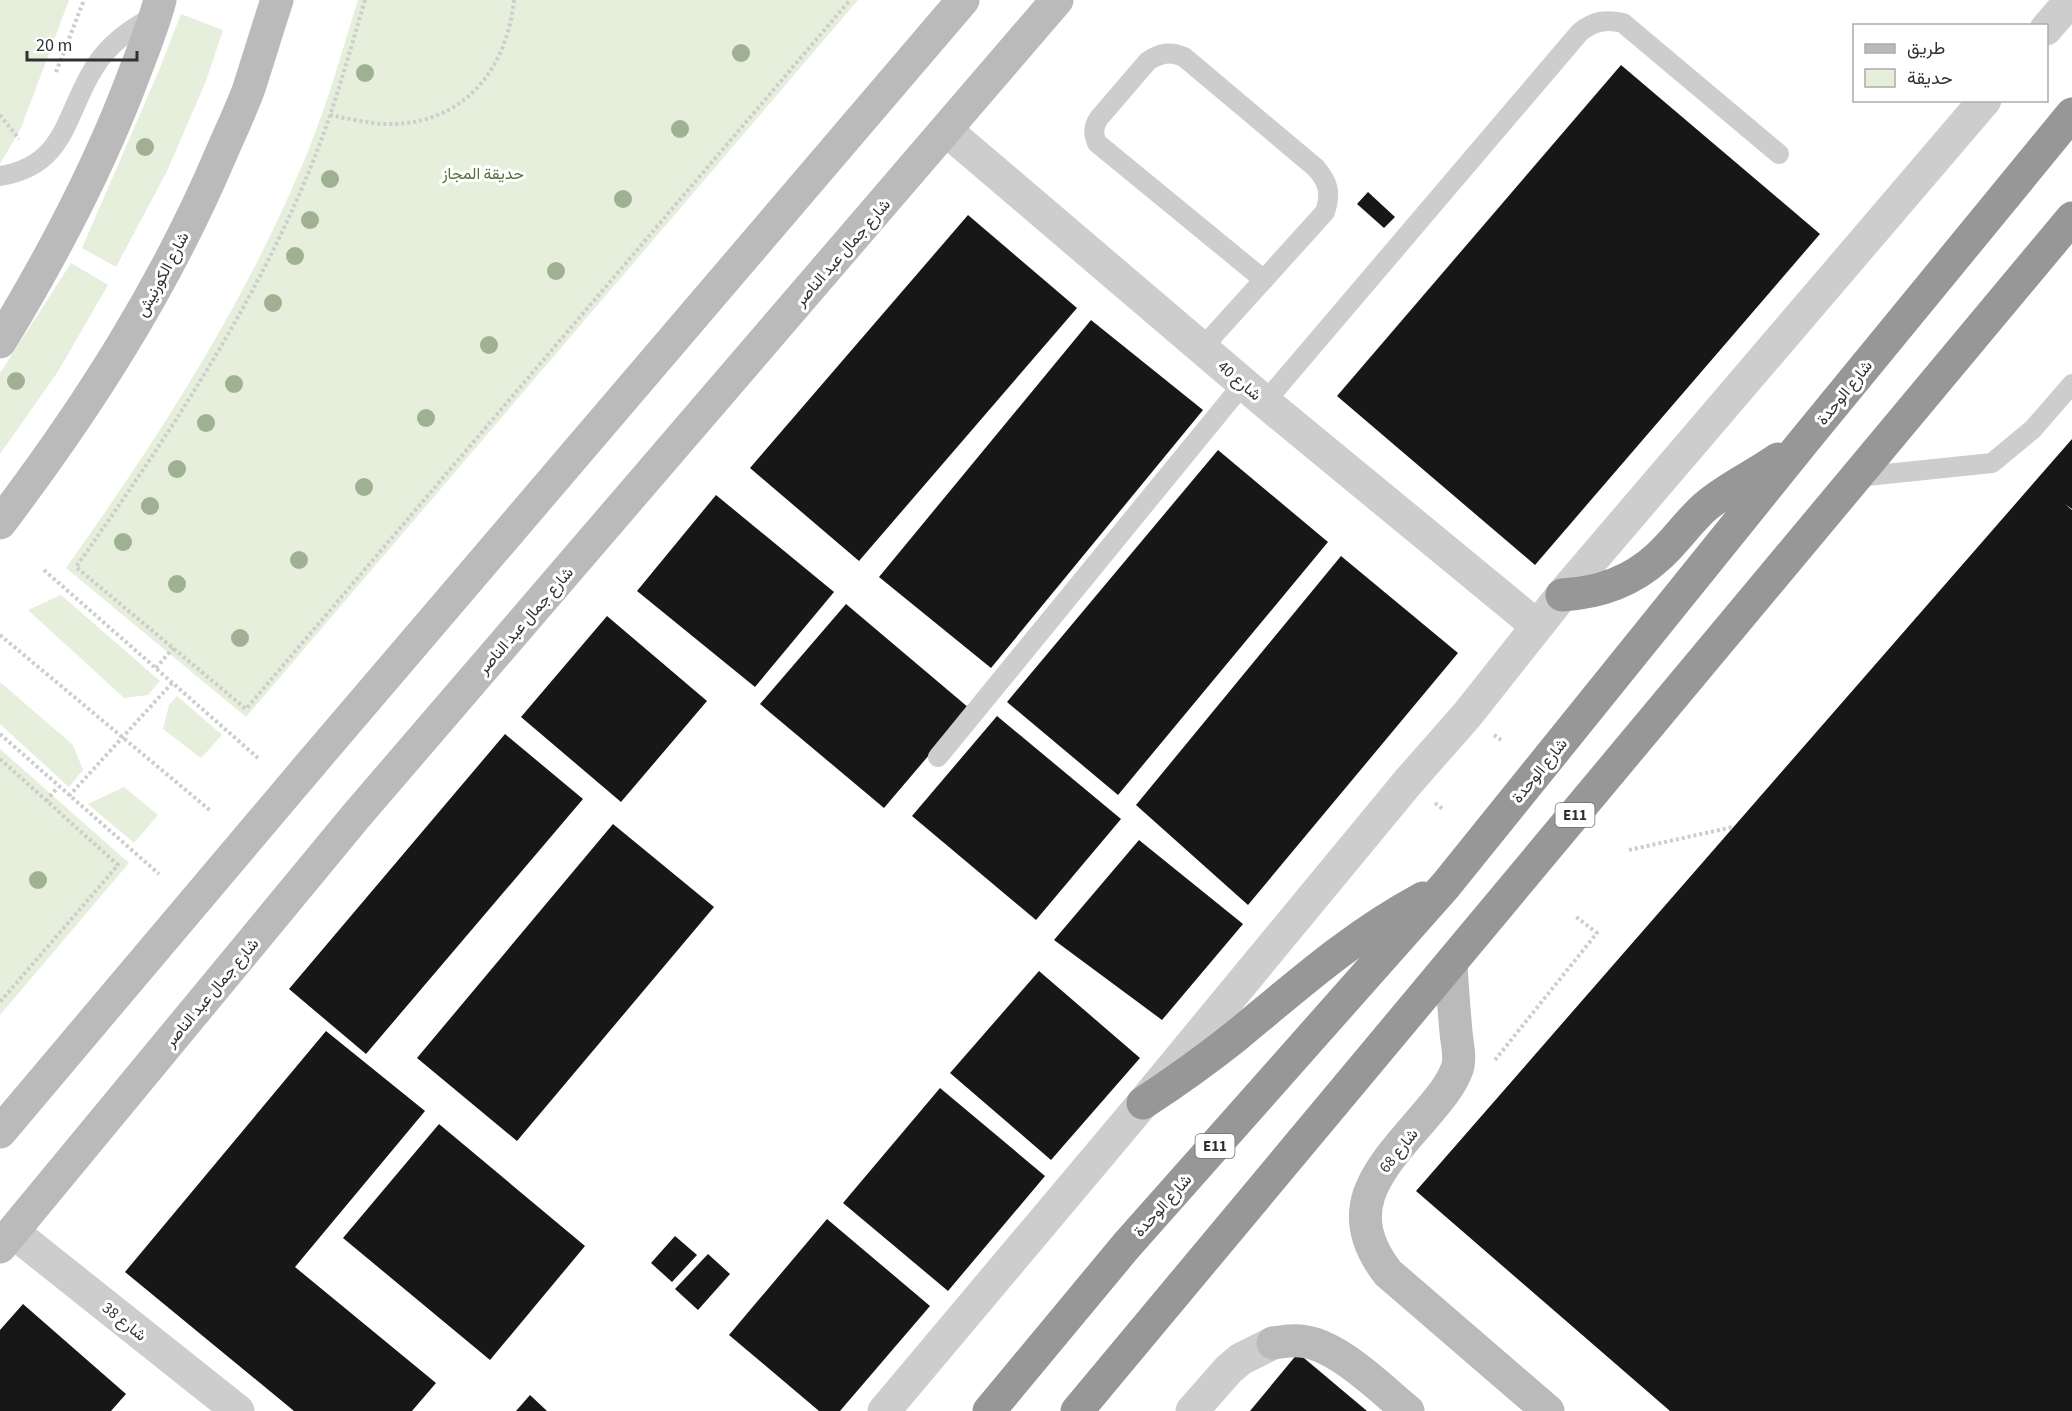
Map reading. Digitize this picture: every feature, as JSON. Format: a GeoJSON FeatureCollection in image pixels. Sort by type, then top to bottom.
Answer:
{"type":"FeatureCollection","features":[{"type":"Feature","properties":{"kind":"highway","name":"شارع الوحدة"},"geometry":{"type":"LineString","coordinates":[[989,1411],[1126,1246],[1446,885],[1804,441],[2072,114]]}},
{"type":"Feature","properties":{"kind":"highway","name":"E11"},"geometry":{"type":"LineString","coordinates":[[1077,1411],[2072,218]]}},
{"type":"Feature","properties":{"kind":"highway"},"geometry":{"type":"LineString","coordinates":[[1562,595],[1605,588],[1642,570],[1659,557],[1706,506],[1804,441]]}},
{"type":"Feature","properties":{"kind":"highway"},"geometry":{"type":"LineString","coordinates":[[1143,1103],[1190,1071],[1235,1036],[1341,949],[1375,926],[1446,885]]}},
{"type":"Feature","properties":{"kind":"street","name":"شارع الكورنيش"},"geometry":{"type":"LineString","coordinates":[[0,523],[53,453],[110,367],[161,278],[207,187],[247,92],[277,0]]}},
{"type":"Feature","properties":{"kind":"street"},"geometry":{"type":"LineString","coordinates":[[0,1132],[963,0]]}},
{"type":"Feature","properties":{"kind":"street","name":"شارع جمال عبد الناصر"},"geometry":{"type":"LineString","coordinates":[[6,1239],[356,816],[1057,0]]}},
{"type":"Feature","properties":{"kind":"street"},"geometry":{"type":"LineString","coordinates":[[2048,27],[2071,0]]}},
{"type":"Feature","properties":{"kind":"street"},"geometry":{"type":"LineString","coordinates":[[0,342],[31,291],[79,201],[122,109],[158,7]]}},
{"type":"Feature","properties":{"kind":"street"},"geometry":{"type":"LineString","coordinates":[[884,1411],[1467,715],[1562,595],[1983,102]]}},
{"type":"Feature","properties":{"kind":"street","name":"شارع 40"},"geometry":{"type":"LineString","coordinates":[[946,130],[1254,393],[1537,626]]}},
{"type":"Feature","properties":{"kind":"street","name":"شارع 68"},"geometry":{"type":"LineString","coordinates":[[1450,963],[1459,1063],[1447,1090],[1379,1171],[1369,1191],[1365,1214],[1367,1237],[1376,1258],[1388,1273],[1548,1411]]}},
{"type":"Feature","properties":{"kind":"street","name":"شارع 38"},"geometry":{"type":"LineString","coordinates":[[6,1239],[238,1411]]}},
{"type":"Feature","properties":{"kind":"street"},"geometry":{"type":"LineString","coordinates":[[1192,1411],[1229,1369],[1241,1359],[1273,1343],[1301,1341],[1329,1350],[1346,1361],[1408,1411]]}},
{"type":"Feature","properties":{"kind":"lane"},"geometry":{"type":"LineString","coordinates":[[0,176],[16,174],[33,167],[51,150],[64,130],[94,68],[111,46],[158,7]]}},
{"type":"Feature","properties":{"kind":"lane"},"geometry":{"type":"LineString","coordinates":[[938,757],[1254,393],[1572,41],[1590,25],[1612,20],[1623,23],[1779,154]]}},
{"type":"Feature","properties":{"kind":"lane"},"geometry":{"type":"LineString","coordinates":[[1202,348],[1264,280],[1325,212],[1329,201],[1329,189],[1325,178],[1317,168],[1184,57],[1175,53],[1156,56],[1148,61],[1094,125],[1096,143],[1264,280]]}},
{"type":"Feature","properties":{"kind":"lane"},"geometry":{"type":"LineString","coordinates":[[1857,477],[1992,464],[2033,429],[2072,384]]}},
{"type":"Feature","properties":{"kind":"path"},"geometry":{"type":"LineString","coordinates":[[365,0],[330,115],[294,205],[238,317],[151,460],[76,567],[246,709],[850,0]]}},
{"type":"Feature","properties":{"kind":"path"},"geometry":{"type":"LineString","coordinates":[[330,115],[392,125],[442,115],[471,95],[490,72],[503,51],[512,24],[514,0]]}},
{"type":"Feature","properties":{"kind":"path"},"geometry":{"type":"LineString","coordinates":[[0,115],[25,147]]}},
{"type":"Feature","properties":{"kind":"path"},"geometry":{"type":"LineString","coordinates":[[44,570],[258,758]]}},
{"type":"Feature","properties":{"kind":"path"},"geometry":{"type":"LineString","coordinates":[[0,635],[212,812]]}},
{"type":"Feature","properties":{"kind":"path"},"geometry":{"type":"LineString","coordinates":[[156,668],[173,648]]}},
{"type":"Feature","properties":{"kind":"path"},"geometry":{"type":"LineString","coordinates":[[69,796],[172,683]]}},
{"type":"Feature","properties":{"kind":"path"},"geometry":{"type":"LineString","coordinates":[[0,734],[159,874]]}},
{"type":"Feature","properties":{"kind":"path"},"geometry":{"type":"LineString","coordinates":[[0,759],[118,865],[0,1002]]}},
{"type":"Feature","properties":{"kind":"path"},"geometry":{"type":"LineString","coordinates":[[46,801],[58,787]]}},
{"type":"Feature","properties":{"kind":"path"},"geometry":{"type":"LineString","coordinates":[[1629,850],[1733,827]]}},
{"type":"Feature","properties":{"kind":"green space"},"geometry":{"type":"Polygon","coordinates":[[[0,0],[69,0],[21,128],[0,164],[0,0]]]}},
{"type":"Feature","properties":{"kind":"green space","name":"حديقة المجاز"},"geometry":{"type":"Polygon","coordinates":[[[358,0],[858,0],[246,717],[66,568],[101,519],[199,367],[258,261],[315,133],[358,0]]]}},
{"type":"Feature","properties":{"kind":"green space"},"geometry":{"type":"Polygon","coordinates":[[[181,14],[223,30],[206,81],[167,171],[116,267],[82,248],[181,14]]]}},
{"type":"Feature","properties":{"kind":"green space"},"geometry":{"type":"Polygon","coordinates":[[[71,263],[108,285],[57,373],[0,454],[0,373],[71,263]]]}},
{"type":"Feature","properties":{"kind":"green space"},"geometry":{"type":"Polygon","coordinates":[[[61,595],[160,681],[148,695],[124,698],[28,610],[61,595]]]}},
{"type":"Feature","properties":{"kind":"green space"},"geometry":{"type":"Polygon","coordinates":[[[0,682],[73,745],[83,770],[69,787],[0,724],[0,682]]]}},
{"type":"Feature","properties":{"kind":"green space"},"geometry":{"type":"Polygon","coordinates":[[[177,696],[222,735],[201,758],[163,729],[169,705],[177,696]]]}},
{"type":"Feature","properties":{"kind":"green space"},"geometry":{"type":"Polygon","coordinates":[[[0,749],[129,863],[0,1015],[0,749]]]}},
{"type":"Feature","properties":{"kind":"green space"},"geometry":{"type":"Polygon","coordinates":[[[124,787],[158,815],[134,843],[88,804],[124,787]]]}},
{"type":"Feature","properties":{"kind":"building"},"geometry":{"type":"Polygon","coordinates":[[[1621,65],[1820,234],[1535,565],[1337,396],[1621,65]]]}},
{"type":"Feature","properties":{"kind":"building"},"geometry":{"type":"Polygon","coordinates":[[[1368,192],[1395,217],[1384,228],[1357,204],[1368,192]]]}},
{"type":"Feature","properties":{"kind":"building"},"geometry":{"type":"Polygon","coordinates":[[[968,215],[1077,308],[859,561],[750,468],[968,215]]]}},
{"type":"Feature","properties":{"kind":"building"},"geometry":{"type":"Polygon","coordinates":[[[1091,320],[1203,410],[991,668],[879,577],[1091,320]]]}},
{"type":"Feature","properties":{"kind":"building"},"geometry":{"type":"Polygon","coordinates":[[[2072,439],[2072,509],[2065,504],[2072,510],[2072,1411],[1670,1411],[1416,1191],[2072,439]]]}},
{"type":"Feature","properties":{"kind":"building"},"geometry":{"type":"Polygon","coordinates":[[[1218,450],[1328,542],[1118,795],[1007,702],[1218,450]]]}},
{"type":"Feature","properties":{"kind":"building"},"geometry":{"type":"Polygon","coordinates":[[[716,495],[834,592],[755,687],[637,591],[716,495]]]}},
{"type":"Feature","properties":{"kind":"building"},"geometry":{"type":"Polygon","coordinates":[[[1341,556],[1458,653],[1248,905],[1136,805],[1341,556]]]}},
{"type":"Feature","properties":{"kind":"building"},"geometry":{"type":"Polygon","coordinates":[[[846,604],[969,708],[884,808],[760,704],[846,604]]]}},
{"type":"Feature","properties":{"kind":"building"},"geometry":{"type":"Polygon","coordinates":[[[607,616],[707,701],[621,802],[521,717],[607,616]]]}},
{"type":"Feature","properties":{"kind":"building"},"geometry":{"type":"Polygon","coordinates":[[[997,716],[1121,819],[1036,920],[912,816],[997,716]]]}},
{"type":"Feature","properties":{"kind":"building"},"geometry":{"type":"Polygon","coordinates":[[[505,734],[583,799],[366,1054],[289,989],[505,734]]]}},
{"type":"Feature","properties":{"kind":"building"},"geometry":{"type":"Polygon","coordinates":[[[613,824],[714,907],[517,1141],[417,1058],[613,824]]]}},
{"type":"Feature","properties":{"kind":"building"},"geometry":{"type":"Polygon","coordinates":[[[1139,840],[1243,924],[1162,1020],[1054,940],[1139,840]]]}},
{"type":"Feature","properties":{"kind":"building"},"geometry":{"type":"Polygon","coordinates":[[[1039,971],[1140,1058],[1051,1160],[950,1073],[1039,971]]]}},
{"type":"Feature","properties":{"kind":"building"},"geometry":{"type":"Polygon","coordinates":[[[326,1031],[425,1111],[295,1267],[436,1383],[412,1411],[294,1411],[125,1272],[326,1031]]]}},
{"type":"Feature","properties":{"kind":"building"},"geometry":{"type":"Polygon","coordinates":[[[940,1088],[1045,1176],[948,1291],[843,1203],[940,1088]]]}},
{"type":"Feature","properties":{"kind":"building"},"geometry":{"type":"Polygon","coordinates":[[[439,1124],[585,1246],[490,1360],[343,1238],[439,1124]]]}},
{"type":"Feature","properties":{"kind":"building"},"geometry":{"type":"Polygon","coordinates":[[[827,1219],[930,1306],[840,1411],[819,1411],[729,1335],[827,1219]]]}},
{"type":"Feature","properties":{"kind":"building"},"geometry":{"type":"Polygon","coordinates":[[[675,1236],[697,1255],[672,1282],[651,1263],[675,1236]]]}},
{"type":"Feature","properties":{"kind":"building"},"geometry":{"type":"Polygon","coordinates":[[[708,1254],[730,1274],[698,1310],[675,1289],[708,1254]]]}},
{"type":"Feature","properties":{"kind":"building"},"geometry":{"type":"Polygon","coordinates":[[[23,1304],[126,1394],[111,1411],[0,1411],[0,1330],[23,1304]]]}},
{"type":"Feature","properties":{"kind":"building"},"geometry":{"type":"Polygon","coordinates":[[[1298,1353],[1367,1411],[1250,1411],[1298,1353]]]}},
{"type":"Feature","properties":{"kind":"building"},"geometry":{"type":"Polygon","coordinates":[[[530,1395],[547,1411],[516,1411],[530,1395]]]}}]}
